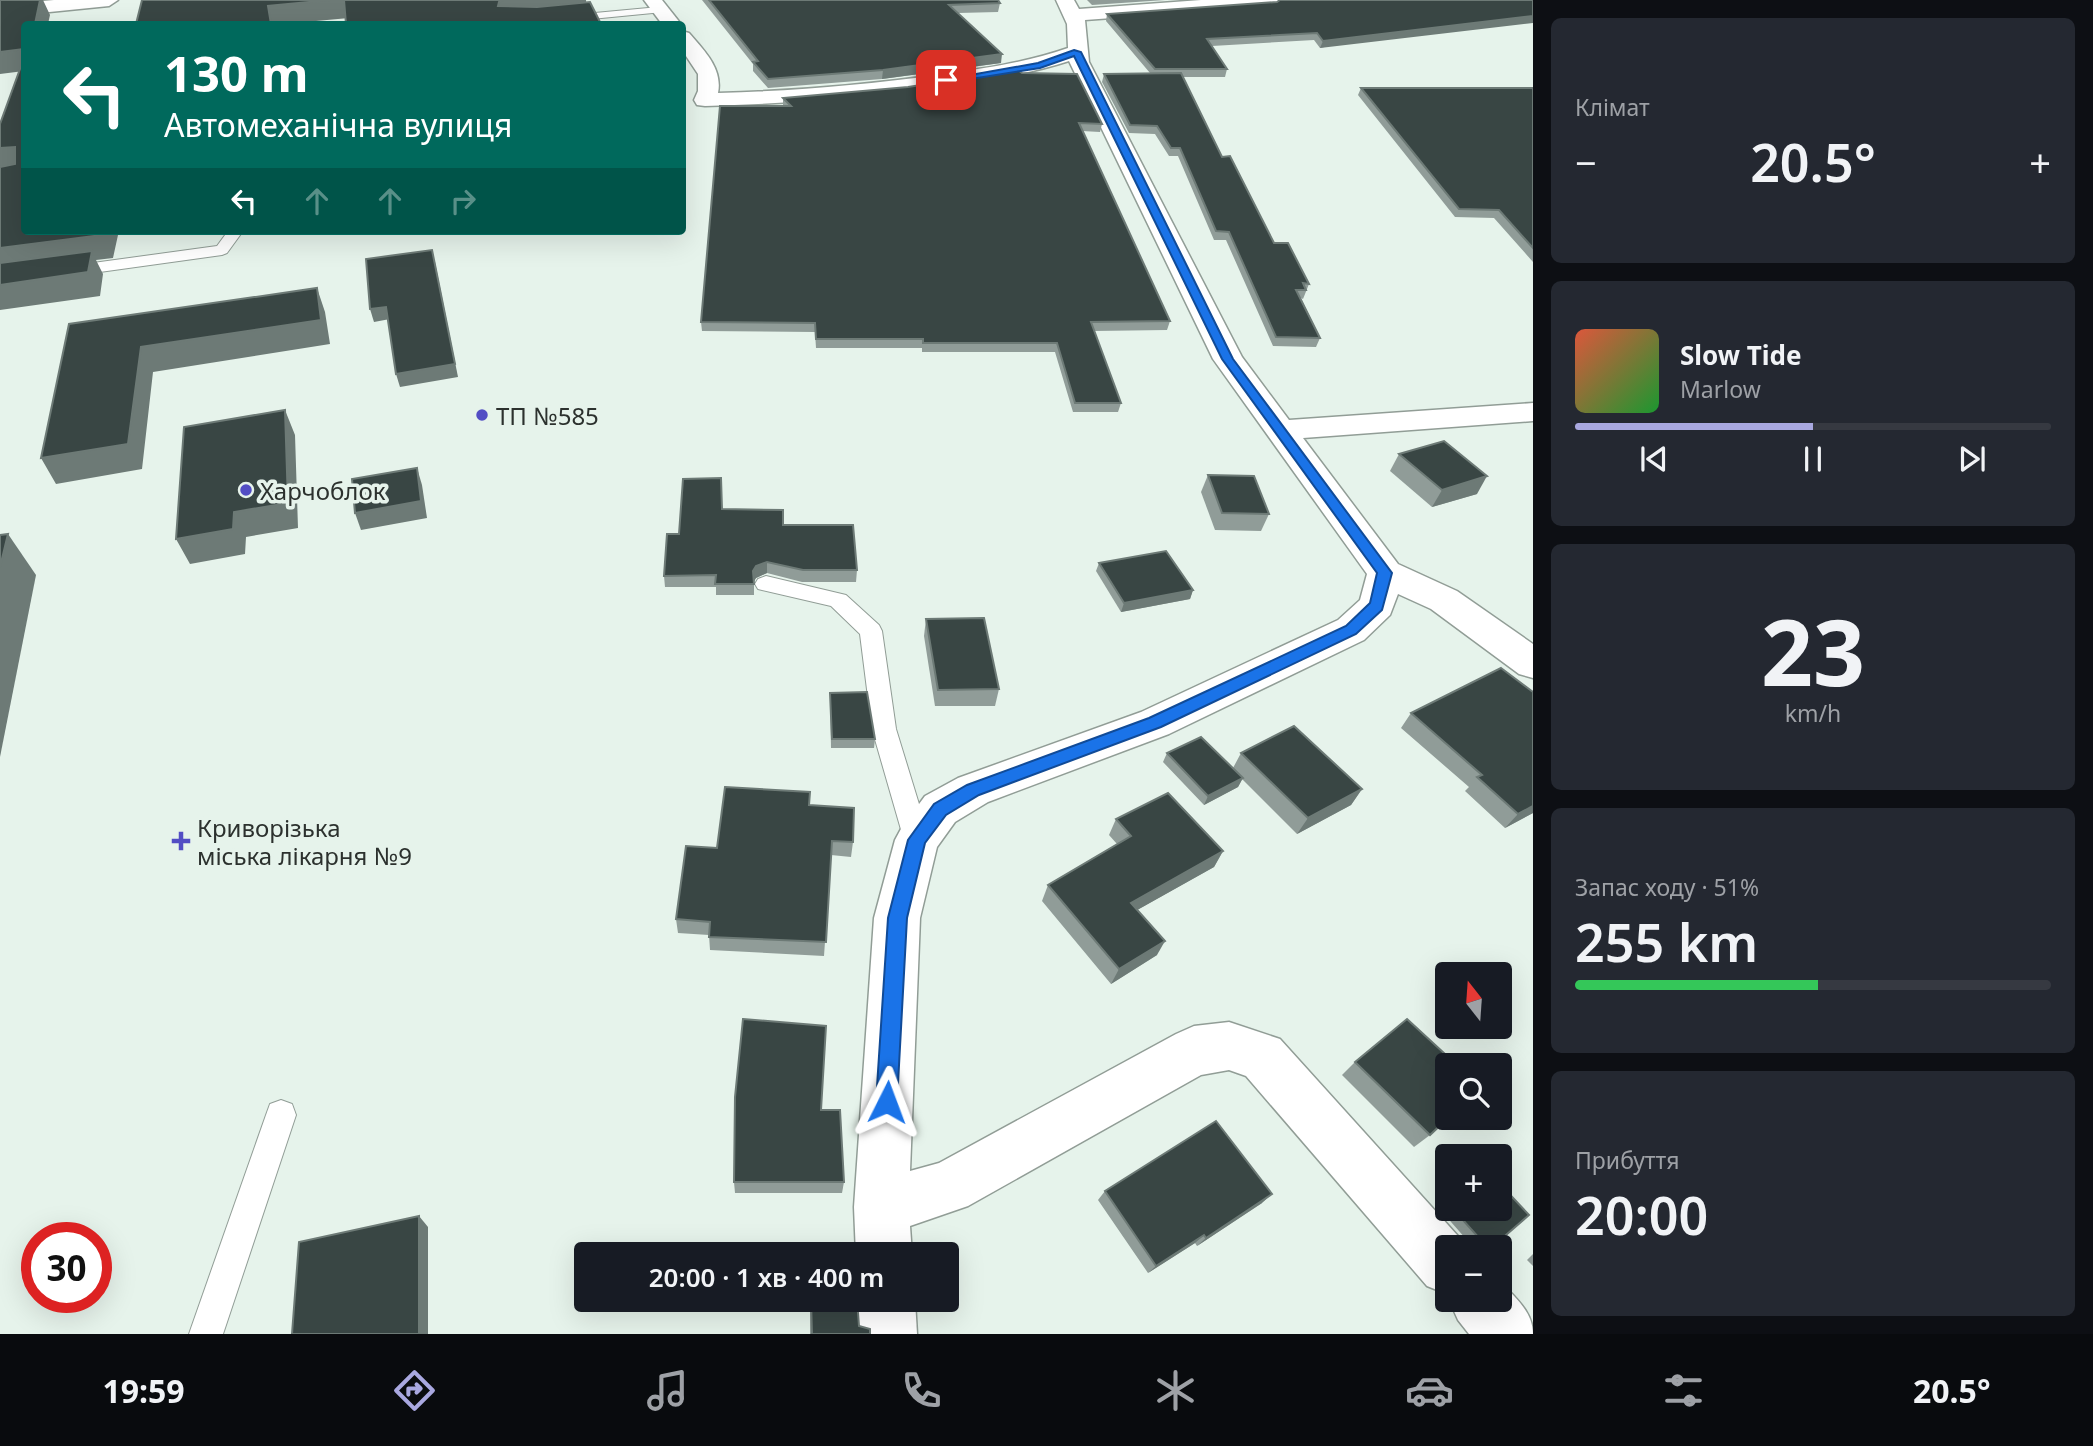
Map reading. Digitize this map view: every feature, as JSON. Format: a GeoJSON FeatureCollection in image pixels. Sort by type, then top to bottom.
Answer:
{"type":"FeatureCollection","features":[{"type":"Feature","properties":{"kind":"street"},"geometry":{"type":"LineString","coordinates":[[0,11],[108,0]]}},
{"type":"Feature","properties":{"kind":"street"},"geometry":{"type":"LineString","coordinates":[[1275,0],[1069,8],[1078,33],[1076,52],[1228,359],[1385,573],[1444,600],[1533,664]]}},
{"type":"Feature","properties":{"kind":"street"},"geometry":{"type":"LineString","coordinates":[[686,43],[711,77],[711,90],[705,100]]}},
{"type":"Feature","properties":{"kind":"street"},"geometry":{"type":"LineString","coordinates":[[686,100],[807,97],[895,88],[1040,66],[1076,52]]}},
{"type":"Feature","properties":{"kind":"street"},"geometry":{"type":"LineString","coordinates":[[1282,430],[1533,412]]}},
{"type":"Feature","properties":{"kind":"street"},"geometry":{"type":"LineString","coordinates":[[882,1231],[897,918],[917,840],[940,809],[973,790],[1155,723],[1351,630],[1377,606],[1385,573]]}},
{"type":"Feature","properties":{"kind":"street"},"geometry":{"type":"LineString","coordinates":[[882,1231],[949,1187],[1194,1051],[1229,1046],[1262,1057],[1435,1252]]}},
{"type":"Feature","properties":{"kind":"street"},"geometry":{"type":"LineString","coordinates":[[887,1312],[888,1334]]}},
{"type":"Feature","properties":{"kind":"street"},"geometry":{"type":"LineString","coordinates":[[1488,1312],[1507,1334]]}},
{"type":"Feature","properties":{"kind":"lane"},"geometry":{"type":"LineString","coordinates":[[544,21],[661,11]]}},
{"type":"Feature","properties":{"kind":"lane"},"geometry":{"type":"LineString","coordinates":[[55,273],[222,250],[233,235]]}},
{"type":"Feature","properties":{"kind":"lane"},"geometry":{"type":"LineString","coordinates":[[766,584],[838,600],[871,631],[884,729],[917,840]]}},
{"type":"Feature","properties":{"kind":"lane"},"geometry":{"type":"LineString","coordinates":[[206,1334],[281,1115]]}},
{"type":"Feature","properties":{"kind":"building"},"geometry":{"type":"Polygon","coordinates":[[[0,0],[40,0],[36,21],[21,21],[21,49],[0,52],[0,0]]]}},
{"type":"Feature","properties":{"kind":"building"},"geometry":{"type":"Polygon","coordinates":[[[142,0],[330,0],[268,6],[270,21],[137,21],[142,0]]]}},
{"type":"Feature","properties":{"kind":"building"},"geometry":{"type":"Polygon","coordinates":[[[344,0],[503,0],[498,6],[537,7],[590,2],[600,21],[346,21],[344,0]]]}},
{"type":"Feature","properties":{"kind":"building"},"geometry":{"type":"Polygon","coordinates":[[[709,0],[998,0],[1000,3],[949,5],[1002,54],[883,70],[768,79],[753,62],[758,61],[709,0]]]}},
{"type":"Feature","properties":{"kind":"building"},"geometry":{"type":"Polygon","coordinates":[[[1280,0],[1533,0],[1533,16],[1323,41],[1317,33],[1207,39],[1227,69],[1155,69],[1107,14],[1280,0]]]}},
{"type":"Feature","properties":{"kind":"building"},"geometry":{"type":"Polygon","coordinates":[[[21,66],[21,235],[102,235],[0,248],[0,167],[15,164],[15,147],[0,148],[0,124],[21,66]]]}},
{"type":"Feature","properties":{"kind":"building"},"geometry":{"type":"Polygon","coordinates":[[[1018,70],[1022,73],[1077,74],[1102,124],[1079,123],[1170,321],[1091,322],[1121,403],[1075,403],[1057,343],[923,343],[923,339],[816,339],[815,323],[701,322],[720,106],[791,106],[783,98],[908,87],[1018,70]]]}},
{"type":"Feature","properties":{"kind":"building"},"geometry":{"type":"Polygon","coordinates":[[[1181,73],[1222,157],[1230,156],[1274,243],[1288,243],[1309,284],[1303,283],[1306,290],[1296,290],[1320,338],[1276,337],[1229,232],[1216,231],[1180,148],[1171,148],[1157,126],[1130,125],[1104,74],[1181,73]]]}},
{"type":"Feature","properties":{"kind":"building"},"geometry":{"type":"Polygon","coordinates":[[[1361,88],[1533,88],[1533,248],[1499,210],[1459,209],[1361,88]]]}},
{"type":"Feature","properties":{"kind":"building"},"geometry":{"type":"Polygon","coordinates":[[[432,250],[455,364],[396,374],[386,307],[370,309],[366,259],[432,250]]]}},
{"type":"Feature","properties":{"kind":"building"},"geometry":{"type":"Polygon","coordinates":[[[92,251],[88,272],[0,285],[0,263],[92,251]]]}},
{"type":"Feature","properties":{"kind":"building"},"geometry":{"type":"Polygon","coordinates":[[[317,288],[321,320],[141,347],[128,444],[41,458],[69,324],[317,288]]]}},
{"type":"Feature","properties":{"kind":"building","name":"Харчоблок"},"geometry":{"type":"Polygon","coordinates":[[[285,410],[288,503],[234,512],[233,529],[176,539],[184,427],[285,410]]]}},
{"type":"Feature","properties":{"kind":"building"},"geometry":{"type":"Polygon","coordinates":[[[1444,441],[1487,476],[1442,490],[1399,454],[1444,441]]]}},
{"type":"Feature","properties":{"kind":"building"},"geometry":{"type":"Polygon","coordinates":[[[417,468],[421,501],[355,513],[352,479],[417,468]]]}},
{"type":"Feature","properties":{"kind":"building"},"geometry":{"type":"Polygon","coordinates":[[[1208,475],[1254,476],[1269,514],[1222,513],[1208,475]]]}},
{"type":"Feature","properties":{"kind":"building"},"geometry":{"type":"Polygon","coordinates":[[[721,478],[722,509],[783,510],[783,525],[853,525],[857,570],[803,570],[767,562],[756,566],[753,571],[754,584],[715,584],[716,575],[664,576],[667,534],[679,534],[683,479],[721,478]]]}},
{"type":"Feature","properties":{"kind":"building"},"geometry":{"type":"Polygon","coordinates":[[[8,534],[0,567],[0,535],[8,534]]]}},
{"type":"Feature","properties":{"kind":"building"},"geometry":{"type":"Polygon","coordinates":[[[1166,551],[1193,590],[1124,603],[1099,563],[1166,551]]]}},
{"type":"Feature","properties":{"kind":"building"},"geometry":{"type":"Polygon","coordinates":[[[984,618],[999,689],[938,690],[926,619],[984,618]]]}},
{"type":"Feature","properties":{"kind":"building"},"geometry":{"type":"Polygon","coordinates":[[[1501,668],[1533,692],[1533,806],[1518,814],[1477,777],[1482,775],[1411,713],[1501,668]]]}},
{"type":"Feature","properties":{"kind":"building"},"geometry":{"type":"Polygon","coordinates":[[[867,692],[875,739],[832,739],[830,693],[867,692]]]}},
{"type":"Feature","properties":{"kind":"building"},"geometry":{"type":"Polygon","coordinates":[[[1294,726],[1362,789],[1308,818],[1241,753],[1294,726]]]}},
{"type":"Feature","properties":{"kind":"building"},"geometry":{"type":"Polygon","coordinates":[[[1201,737],[1243,778],[1208,796],[1167,753],[1201,737]]]}},
{"type":"Feature","properties":{"kind":"building"},"geometry":{"type":"Polygon","coordinates":[[[725,787],[810,792],[809,805],[854,808],[853,842],[832,841],[826,942],[709,937],[710,922],[676,919],[686,846],[717,848],[725,787]]]}},
{"type":"Feature","properties":{"kind":"building"},"geometry":{"type":"Polygon","coordinates":[[[1168,793],[1223,851],[1131,903],[1165,941],[1119,969],[1048,885],[1131,836],[1116,819],[1168,793]]]}},
{"type":"Feature","properties":{"kind":"building"},"geometry":{"type":"Polygon","coordinates":[[[743,1019],[826,1026],[821,1110],[840,1110],[844,1182],[734,1182],[735,1097],[743,1019]]]}},
{"type":"Feature","properties":{"kind":"building"},"geometry":{"type":"Polygon","coordinates":[[[1407,1019],[1444,1053],[1435,1053],[1435,1130],[1430,1135],[1355,1062],[1407,1019]]]}},
{"type":"Feature","properties":{"kind":"building"},"geometry":{"type":"Polygon","coordinates":[[[1216,1121],[1272,1194],[1206,1238],[1204,1235],[1156,1266],[1105,1191],[1216,1121]]]}},
{"type":"Feature","properties":{"kind":"building"},"geometry":{"type":"Polygon","coordinates":[[[1512,1197],[1529,1215],[1506,1235],[1476,1235],[1464,1221],[1512,1221],[1512,1197]]]}},
{"type":"Feature","properties":{"kind":"building"},"geometry":{"type":"Polygon","coordinates":[[[419,1216],[419,1334],[292,1334],[299,1242],[419,1216]]]}},
{"type":"Feature","properties":{"kind":"building"},"geometry":{"type":"Polygon","coordinates":[[[811,1312],[858,1312],[859,1326],[870,1329],[870,1334],[812,1334],[811,1312]]]}},
{"type":"Feature","properties":{"kind":"place","name":"ТП №585"},"geometry":{"type":"Point","coordinates":[482,415]}},
{"type":"Feature","properties":{"kind":"place","name":"Харчоблок"},"geometry":{"type":"Point","coordinates":[246,490]}},
{"type":"Feature","properties":{"kind":"place","name":"Криворізька міська лікарня №9"},"geometry":{"type":"Point","coordinates":[181,841]}},
{"type":"Feature","properties":{"kind":"route"},"geometry":{"type":"LineString","coordinates":[[887,1102],[897,918],[917,840],[940,809],[973,790],[1155,723],[1351,630],[1377,606],[1385,573],[1228,359],[1076,52],[1040,66],[946,80]]}}]}
